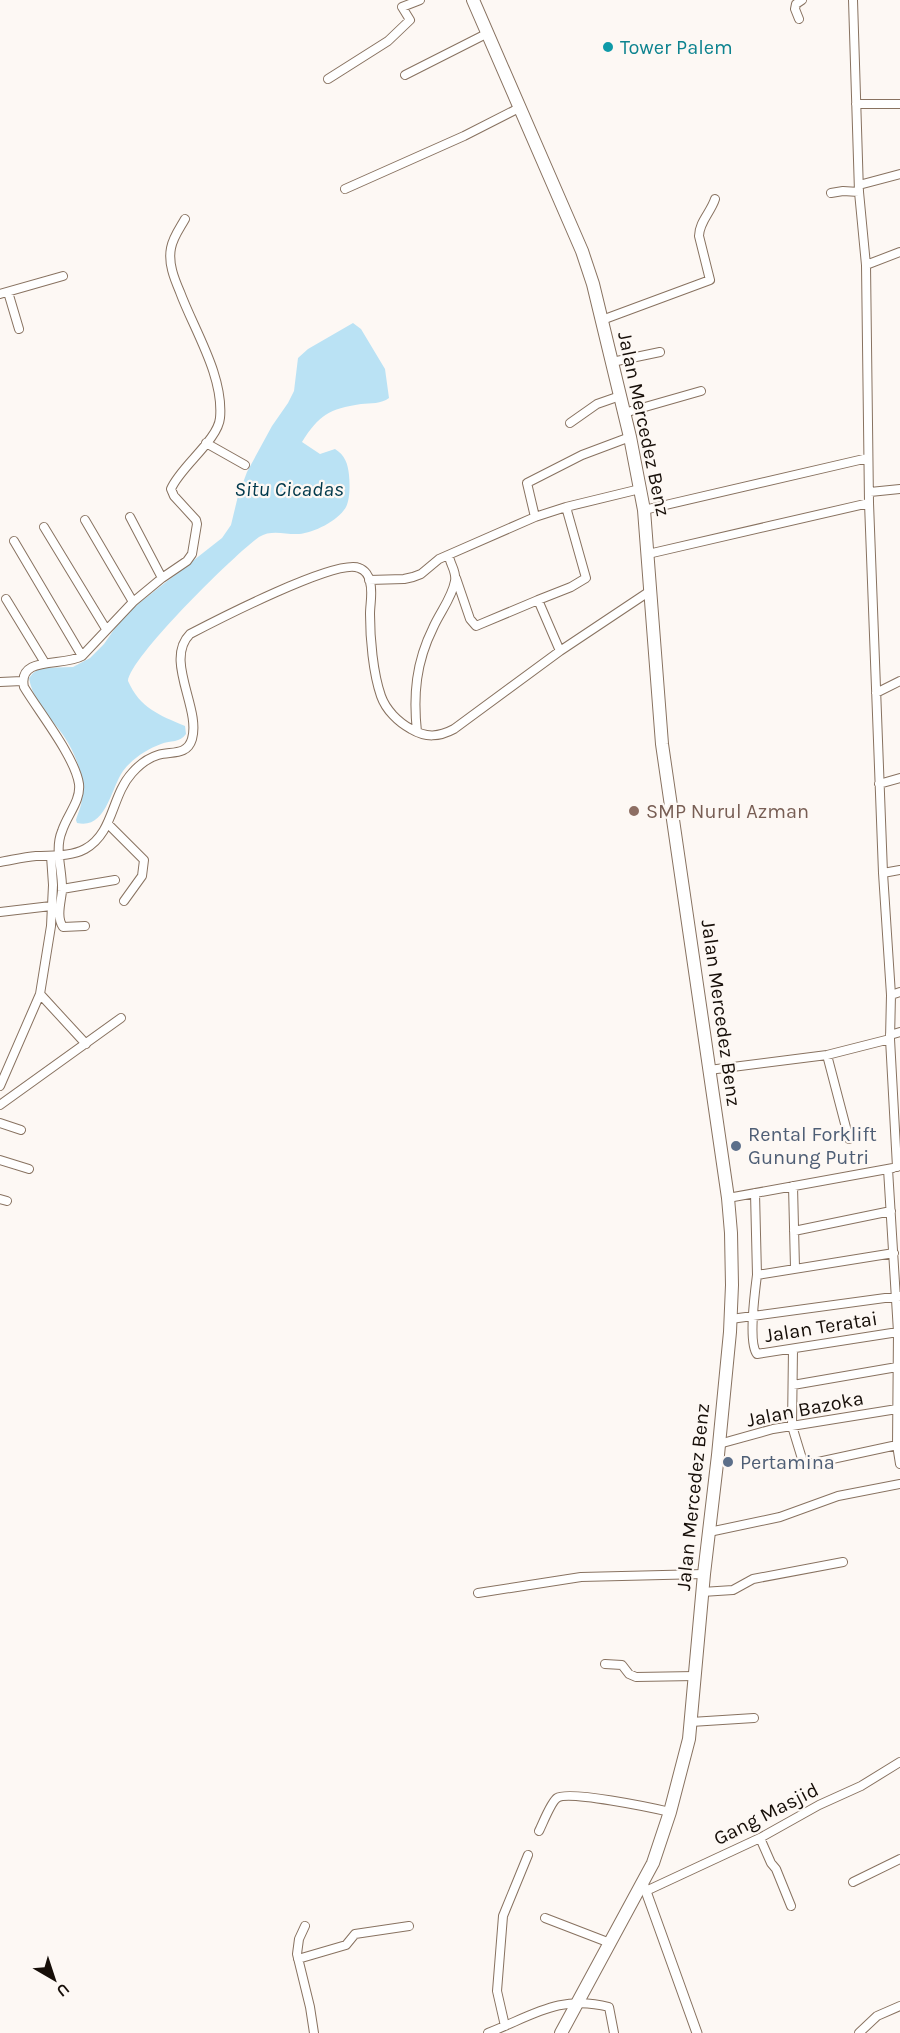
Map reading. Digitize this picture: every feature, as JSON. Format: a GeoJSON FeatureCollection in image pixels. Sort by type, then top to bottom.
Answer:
{"type":"FeatureCollection","features":[{"type":"Feature","properties":{"kind":"main road","name":"Jalan Mercedez Benz"},"geometry":{"type":"LineString","coordinates":[[474,0],[522,107],[582,251],[602,320],[630,437],[644,510],[662,744],[732,1233],[731,1318],[687,1749],[670,1812],[644,1887],[610,1943],[561,2033]]}},
{"type":"Feature","properties":{"kind":"street"},"geometry":{"type":"LineString","coordinates":[[328,79],[388,41],[410,20],[402,7],[420,0]]}},
{"type":"Feature","properties":{"kind":"street"},"geometry":{"type":"LineString","coordinates":[[799,19],[795,9],[796,4],[802,0]]}},
{"type":"Feature","properties":{"kind":"street"},"geometry":{"type":"LineString","coordinates":[[728,1198],[898,1166],[879,784],[869,503],[866,265],[859,189],[853,0]]}},
{"type":"Feature","properties":{"kind":"street"},"geometry":{"type":"LineString","coordinates":[[405,75],[488,33]]}},
{"type":"Feature","properties":{"kind":"street"},"geometry":{"type":"LineString","coordinates":[[856,104],[900,104]]}},
{"type":"Feature","properties":{"kind":"street"},"geometry":{"type":"LineString","coordinates":[[345,189],[464,136],[522,107]]}},
{"type":"Feature","properties":{"kind":"street"},"geometry":{"type":"LineString","coordinates":[[831,193],[859,189],[900,174]]}},
{"type":"Feature","properties":{"kind":"street"},"geometry":{"type":"LineString","coordinates":[[602,320],[710,280],[699,230],[713,208],[715,199]]}},
{"type":"Feature","properties":{"kind":"street"},"geometry":{"type":"LineString","coordinates":[[0,1086],[40,994],[51,926],[55,856],[62,830],[78,795],[79,784],[66,752],[24,687],[22,681],[24,672],[45,663],[71,662],[82,656],[133,602],[187,561],[192,554],[196,520],[174,496],[171,489],[219,422],[216,379],[182,298],[170,262],[173,240],[185,219]]}},
{"type":"Feature","properties":{"kind":"street"},"geometry":{"type":"LineString","coordinates":[[866,265],[900,252]]}},
{"type":"Feature","properties":{"kind":"street"},"geometry":{"type":"LineString","coordinates":[[19,329],[4,293],[63,276]]}},
{"type":"Feature","properties":{"kind":"street"},"geometry":{"type":"LineString","coordinates":[[612,362],[660,352]]}},
{"type":"Feature","properties":{"kind":"street"},"geometry":{"type":"LineString","coordinates":[[624,413],[701,391]]}},
{"type":"Feature","properties":{"kind":"street"},"geometry":{"type":"LineString","coordinates":[[570,423],[597,404],[620,396]]}},
{"type":"Feature","properties":{"kind":"street"},"geometry":{"type":"LineString","coordinates":[[535,517],[528,483],[582,456],[630,437]]}},
{"type":"Feature","properties":{"kind":"street"},"geometry":{"type":"LineString","coordinates":[[206,443],[245,465]]}},
{"type":"Feature","properties":{"kind":"street"},"geometry":{"type":"LineString","coordinates":[[644,510],[868,458]]}},
{"type":"Feature","properties":{"kind":"street"},"geometry":{"type":"LineString","coordinates":[[369,580],[413,577],[438,559],[535,517],[640,489]]}},
{"type":"Feature","properties":{"kind":"street"},"geometry":{"type":"LineString","coordinates":[[870,492],[900,489]]}},
{"type":"Feature","properties":{"kind":"street"},"geometry":{"type":"LineString","coordinates":[[648,554],[869,503]]}},
{"type":"Feature","properties":{"kind":"street"},"geometry":{"type":"LineString","coordinates":[[449,555],[470,619],[476,626],[571,587],[586,578],[566,507]]}},
{"type":"Feature","properties":{"kind":"street"},"geometry":{"type":"LineString","coordinates":[[130,517],[162,578]]}},
{"type":"Feature","properties":{"kind":"street"},"geometry":{"type":"LineString","coordinates":[[85,520],[133,602]]}},
{"type":"Feature","properties":{"kind":"street"},"geometry":{"type":"LineString","coordinates":[[44,527],[106,629]]}},
{"type":"Feature","properties":{"kind":"street"},"geometry":{"type":"LineString","coordinates":[[15,542],[82,656]]}},
{"type":"Feature","properties":{"kind":"street"},"geometry":{"type":"LineString","coordinates":[[0,862],[33,856],[55,856],[87,848],[100,836],[108,824],[123,784],[137,768],[156,756],[183,752],[191,743],[194,729],[180,651],[190,634],[237,610],[318,575],[354,567],[361,568],[369,580],[371,629],[381,697],[389,711],[398,720],[427,736],[438,736],[454,729],[560,651],[650,591]]}},
{"type":"Feature","properties":{"kind":"street"},"geometry":{"type":"LineString","coordinates":[[417,732],[414,693],[418,668],[431,630],[449,598],[455,576]]}},
{"type":"Feature","properties":{"kind":"street"},"geometry":{"type":"LineString","coordinates":[[6,599],[45,663]]}},
{"type":"Feature","properties":{"kind":"street"},"geometry":{"type":"LineString","coordinates":[[538,600],[560,651]]}},
{"type":"Feature","properties":{"kind":"street"},"geometry":{"type":"LineString","coordinates":[[0,682],[22,681]]}},
{"type":"Feature","properties":{"kind":"street"},"geometry":{"type":"LineString","coordinates":[[876,693],[900,681]]}},
{"type":"Feature","properties":{"kind":"street"},"geometry":{"type":"LineString","coordinates":[[879,784],[900,778]]}},
{"type":"Feature","properties":{"kind":"street"},"geometry":{"type":"LineString","coordinates":[[108,824],[144,860],[142,876],[124,901]]}},
{"type":"Feature","properties":{"kind":"street"},"geometry":{"type":"LineString","coordinates":[[55,856],[62,890],[61,925],[85,926]]}},
{"type":"Feature","properties":{"kind":"street"},"geometry":{"type":"LineString","coordinates":[[883,873],[900,870]]}},
{"type":"Feature","properties":{"kind":"street"},"geometry":{"type":"LineString","coordinates":[[62,890],[115,880]]}},
{"type":"Feature","properties":{"kind":"street"},"geometry":{"type":"LineString","coordinates":[[0,912],[51,906]]}},
{"type":"Feature","properties":{"kind":"street"},"geometry":{"type":"LineString","coordinates":[[891,995],[900,992]]}},
{"type":"Feature","properties":{"kind":"street"},"geometry":{"type":"LineString","coordinates":[[40,994],[86,1044]]}},
{"type":"Feature","properties":{"kind":"street"},"geometry":{"type":"LineString","coordinates":[[0,1105],[122,1018]]}},
{"type":"Feature","properties":{"kind":"street"},"geometry":{"type":"LineString","coordinates":[[709,1070],[827,1055],[900,1032]]}},
{"type":"Feature","properties":{"kind":"street"},"geometry":{"type":"LineString","coordinates":[[827,1055],[849,1139]]}},
{"type":"Feature","properties":{"kind":"street"},"geometry":{"type":"LineString","coordinates":[[0,1123],[21,1130]]}},
{"type":"Feature","properties":{"kind":"street"},"geometry":{"type":"LineString","coordinates":[[0,1160],[29,1169]]}},
{"type":"Feature","properties":{"kind":"street"},"geometry":{"type":"LineString","coordinates":[[888,1168],[898,1296],[897,1445],[900,1464]]}},
{"type":"Feature","properties":{"kind":"street"},"geometry":{"type":"LineString","coordinates":[[793,1186],[795,1268]]}},
{"type":"Feature","properties":{"kind":"street","name":"Jalan Teratai"},"geometry":{"type":"LineString","coordinates":[[755,1193],[756,1275],[753,1314],[755,1352],[761,1354],[898,1332]]}},
{"type":"Feature","properties":{"kind":"street"},"geometry":{"type":"LineString","coordinates":[[794,1231],[891,1211]]}},
{"type":"Feature","properties":{"kind":"street"},"geometry":{"type":"LineString","coordinates":[[756,1275],[894,1253]]}},
{"type":"Feature","properties":{"kind":"street"},"geometry":{"type":"LineString","coordinates":[[731,1318],[898,1296]]}},
{"type":"Feature","properties":{"kind":"street"},"geometry":{"type":"LineString","coordinates":[[793,1348],[792,1426],[802,1460],[807,1464],[897,1445]]}},
{"type":"Feature","properties":{"kind":"street"},"geometry":{"type":"LineString","coordinates":[[793,1385],[897,1367]]}},
{"type":"Feature","properties":{"kind":"street","name":"Jalan Bazoka"},"geometry":{"type":"LineString","coordinates":[[719,1444],[774,1429],[897,1409]]}},
{"type":"Feature","properties":{"kind":"street"},"geometry":{"type":"LineString","coordinates":[[709,1532],[780,1517],[838,1496],[900,1484]]}},
{"type":"Feature","properties":{"kind":"street"},"geometry":{"type":"LineString","coordinates":[[702,1592],[737,1589],[753,1579],[843,1562]]}},
{"type":"Feature","properties":{"kind":"street"},"geometry":{"type":"LineString","coordinates":[[478,1593],[581,1577],[704,1574]]}},
{"type":"Feature","properties":{"kind":"street"},"geometry":{"type":"LineString","coordinates":[[604,1664],[622,1665],[629,1674],[636,1677],[695,1676]]}},
{"type":"Feature","properties":{"kind":"street"},"geometry":{"type":"LineString","coordinates":[[691,1722],[754,1718]]}},
{"type":"Feature","properties":{"kind":"street","name":"Gang Masjid"},"geometry":{"type":"LineString","coordinates":[[644,1887],[760,1838],[819,1805],[861,1786],[900,1762]]}},
{"type":"Feature","properties":{"kind":"street"},"geometry":{"type":"LineString","coordinates":[[539,1831],[555,1799],[563,1796],[608,1800],[670,1812]]}},
{"type":"Feature","properties":{"kind":"street"},"geometry":{"type":"LineString","coordinates":[[760,1838],[791,1906]]}},
{"type":"Feature","properties":{"kind":"street"},"geometry":{"type":"LineString","coordinates":[[505,2026],[497,1991],[503,1916],[528,1855]]}},
{"type":"Feature","properties":{"kind":"street"},"geometry":{"type":"LineString","coordinates":[[854,1882],[900,1859]]}},
{"type":"Feature","properties":{"kind":"street"},"geometry":{"type":"LineString","coordinates":[[644,1887],[697,2033]]}},
{"type":"Feature","properties":{"kind":"street"},"geometry":{"type":"LineString","coordinates":[[545,1918],[610,1943]]}},
{"type":"Feature","properties":{"kind":"street"},"geometry":{"type":"LineString","coordinates":[[305,1926],[296,1950],[314,2033]]}},
{"type":"Feature","properties":{"kind":"street"},"geometry":{"type":"LineString","coordinates":[[298,1959],[322,1954],[326,1950],[346,1945],[355,1934],[409,1926]]}},
{"type":"Feature","properties":{"kind":"street"},"geometry":{"type":"LineString","coordinates":[[488,2033],[561,2003],[579,2002],[609,2007],[614,2033]]}},
{"type":"Feature","properties":{"kind":"street"},"geometry":{"type":"LineString","coordinates":[[860,2033],[877,2016],[900,2006]]}},
{"type":"Feature","properties":{"kind":"water","name":"Situ Cicadas"},"geometry":{"type":"Polygon","coordinates":[[[353,323],[361,329],[385,369],[389,398],[333,411],[314,425],[302,442],[320,454],[335,449],[344,457],[349,479],[349,496],[346,507],[332,521],[312,531],[299,534],[269,533],[259,537],[208,583],[164,629],[133,669],[128,681],[144,704],[151,710],[185,726],[186,734],[178,740],[150,749],[135,759],[123,771],[101,814],[95,820],[87,823],[77,823],[82,788],[79,769],[68,742],[36,698],[29,678],[41,668],[73,667],[90,658],[104,644],[124,615],[222,538],[231,525],[247,472],[294,391],[298,358],[308,349],[353,323]]]}},
{"type":"Feature","properties":{"kind":"place","name":"Tower Palem"},"geometry":{"type":"Point","coordinates":[608,47]}},
{"type":"Feature","properties":{"kind":"place","name":"SMP Nurul Azman"},"geometry":{"type":"Point","coordinates":[634,811]}},
{"type":"Feature","properties":{"kind":"place","name":"Rental Forklift Gunung Putri"},"geometry":{"type":"Point","coordinates":[736,1146]}},
{"type":"Feature","properties":{"kind":"place","name":"Pertamina"},"geometry":{"type":"Point","coordinates":[728,1462]}}]}
